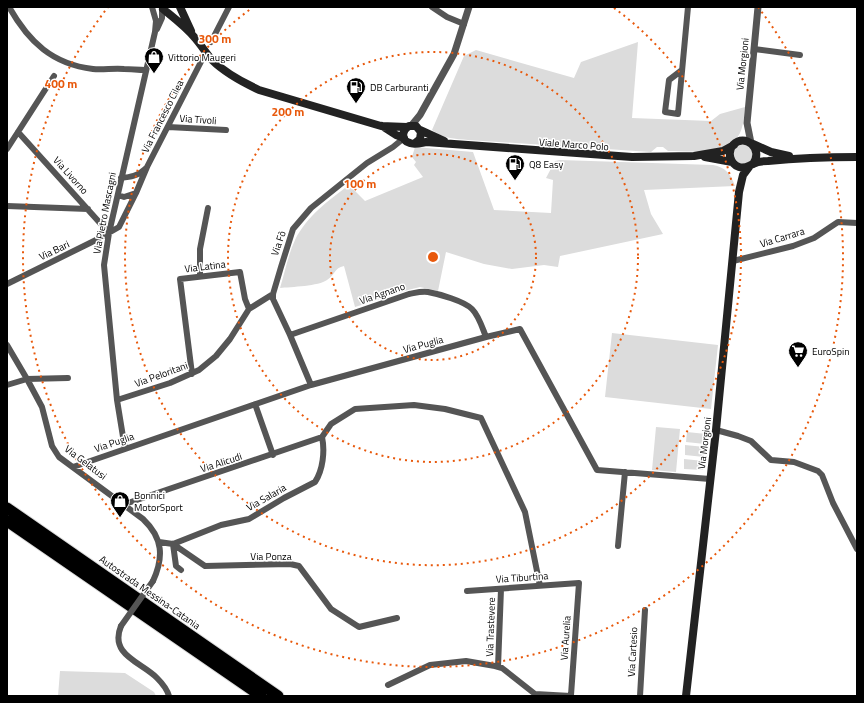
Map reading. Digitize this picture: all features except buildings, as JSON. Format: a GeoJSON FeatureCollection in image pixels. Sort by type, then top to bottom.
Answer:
{"type":"FeatureCollection","features":[{"type":"Feature","properties":{"kind":"highway","name":"Autostrada Messina-Catania"},"geometry":{"type":"LineString","coordinates":[[7,508],[278,696]]}},
{"type":"Feature","properties":{"kind":"highway"},"geometry":{"type":"LineString","coordinates":[[7,515],[271,696]]}},
{"type":"Feature","properties":{"kind":"highway"},"geometry":{"type":"LineString","coordinates":[[7,521],[261,696]]}},
{"type":"Feature","properties":{"kind":"main road"},"geometry":{"type":"LineString","coordinates":[[180,7],[194,38]]}},
{"type":"Feature","properties":{"kind":"main road"},"geometry":{"type":"LineString","coordinates":[[163,8],[194,38],[213,60],[228,73],[259,90],[381,126],[414,128],[452,144]]}},
{"type":"Feature","properties":{"kind":"main road"},"geometry":{"type":"LineString","coordinates":[[381,126],[409,141],[418,142],[421,137],[414,128]]}},
{"type":"Feature","properties":{"kind":"main road"},"geometry":{"type":"LineString","coordinates":[[409,141],[404,131],[414,128]]}},
{"type":"Feature","properties":{"kind":"main road","name":"Viale Marco Polo"},"geometry":{"type":"LineString","coordinates":[[409,141],[574,154],[632,157],[694,156]]}},
{"type":"Feature","properties":{"kind":"main road"},"geometry":{"type":"LineString","coordinates":[[694,156],[723,151],[736,143],[743,141],[784,156],[806,158]]}},
{"type":"Feature","properties":{"kind":"main road"},"geometry":{"type":"LineString","coordinates":[[736,143],[730,153],[737,175],[739,192]]}},
{"type":"Feature","properties":{"kind":"main road"},"geometry":{"type":"LineString","coordinates":[[739,192],[743,175],[756,159],[756,149],[752,144]]}},
{"type":"Feature","properties":{"kind":"main road"},"geometry":{"type":"LineString","coordinates":[[694,156],[717,158],[733,163],[741,168],[766,161],[806,158],[857,157]]}},
{"type":"Feature","properties":{"kind":"main road","name":"Via Morgioni"},"geometry":{"type":"LineString","coordinates":[[686,696],[716,430],[739,192]]}},
{"type":"Feature","properties":{"kind":"street"},"geometry":{"type":"LineString","coordinates":[[9,7],[18,23],[32,41],[54,58],[68,64],[94,69],[145,70]]}},
{"type":"Feature","properties":{"kind":"street"},"geometry":{"type":"LineString","coordinates":[[152,7],[156,21],[155,32]]}},
{"type":"Feature","properties":{"kind":"street"},"geometry":{"type":"LineString","coordinates":[[211,42],[228,7]]}},
{"type":"Feature","properties":{"kind":"street"},"geometry":{"type":"LineString","coordinates":[[432,7],[447,17],[464,24]]}},
{"type":"Feature","properties":{"kind":"street"},"geometry":{"type":"LineString","coordinates":[[414,128],[454,54],[469,7]]}},
{"type":"Feature","properties":{"kind":"street"},"geometry":{"type":"LineString","coordinates":[[682,70],[669,80],[666,112],[678,114],[688,7]]}},
{"type":"Feature","properties":{"kind":"street","name":"Via Morgioni"},"geometry":{"type":"LineString","coordinates":[[746,124],[758,7]]}},
{"type":"Feature","properties":{"kind":"street"},"geometry":{"type":"LineString","coordinates":[[155,32],[162,18],[163,8]]}},
{"type":"Feature","properties":{"kind":"street","name":"Via Pietro Mascagni"},"geometry":{"type":"LineString","coordinates":[[125,449],[118,400],[104,265],[109,233],[121,178],[155,32]]}},
{"type":"Feature","properties":{"kind":"street"},"geometry":{"type":"LineString","coordinates":[[754,49],[800,54]]}},
{"type":"Feature","properties":{"kind":"street","name":"Via Francesco Cilea"},"geometry":{"type":"LineString","coordinates":[[136,193],[147,167],[206,52]]}},
{"type":"Feature","properties":{"kind":"street"},"geometry":{"type":"LineString","coordinates":[[7,149],[54,76]]}},
{"type":"Feature","properties":{"kind":"street"},"geometry":{"type":"LineString","coordinates":[[736,143],[742,136],[746,124]]}},
{"type":"Feature","properties":{"kind":"street"},"geometry":{"type":"LineString","coordinates":[[746,124],[752,144]]}},
{"type":"Feature","properties":{"kind":"street","name":"Via Tivoli"},"geometry":{"type":"LineString","coordinates":[[168,127],[226,130]]}},
{"type":"Feature","properties":{"kind":"street","name":"Via Livorno"},"geometry":{"type":"LineString","coordinates":[[18,132],[109,233]]}},
{"type":"Feature","properties":{"kind":"street","name":"Via Fò"},"geometry":{"type":"LineString","coordinates":[[273,294],[293,229],[310,208],[367,163],[393,147],[409,141]]}},
{"type":"Feature","properties":{"kind":"street"},"geometry":{"type":"LineString","coordinates":[[121,178],[135,176],[147,167]]}},
{"type":"Feature","properties":{"kind":"street"},"geometry":{"type":"LineString","coordinates":[[118,195],[124,196],[136,193]]}},
{"type":"Feature","properties":{"kind":"street","name":"Via Bari"},"geometry":{"type":"LineString","coordinates":[[7,284],[119,227],[136,193]]}},
{"type":"Feature","properties":{"kind":"street"},"geometry":{"type":"LineString","coordinates":[[7,206],[88,209]]}},
{"type":"Feature","properties":{"kind":"street"},"geometry":{"type":"LineString","coordinates":[[200,276],[200,248],[208,208]]}},
{"type":"Feature","properties":{"kind":"street","name":"Via Carrara"},"geometry":{"type":"LineString","coordinates":[[733,261],[793,246],[814,238],[838,222],[857,223]]}},
{"type":"Feature","properties":{"kind":"street","name":"Via Latina"},"geometry":{"type":"LineString","coordinates":[[192,374],[180,279],[240,272],[245,299],[249,309]]}},
{"type":"Feature","properties":{"kind":"street","name":"Via Agnano"},"geometry":{"type":"LineString","coordinates":[[290,335],[409,294],[428,292],[456,300],[470,307],[476,315],[486,337]]}},
{"type":"Feature","properties":{"kind":"street"},"geometry":{"type":"LineString","coordinates":[[273,294],[273,299],[311,385]]}},
{"type":"Feature","properties":{"kind":"street","name":"Via Peloritani"},"geometry":{"type":"LineString","coordinates":[[118,400],[170,383],[199,370],[216,356],[230,339],[249,309],[273,294]]}},
{"type":"Feature","properties":{"kind":"street","name":"Via Puglia"},"geometry":{"type":"LineString","coordinates":[[73,467],[311,385],[520,329],[597,470],[710,479]]}},
{"type":"Feature","properties":{"kind":"street","name":"Via Gelatusi"},"geometry":{"type":"LineString","coordinates":[[7,345],[42,407],[52,446],[59,457],[125,504],[150,526],[159,542],[160,558],[158,570],[153,581],[121,626],[117,638],[122,651],[157,677],[165,687],[169,696]]}},
{"type":"Feature","properties":{"kind":"street"},"geometry":{"type":"LineString","coordinates":[[7,385],[27,379],[68,378]]}},
{"type":"Feature","properties":{"kind":"street"},"geometry":{"type":"LineString","coordinates":[[255,404],[272,455]]}},
{"type":"Feature","properties":{"kind":"street"},"geometry":{"type":"LineString","coordinates":[[322,437],[331,424],[355,409],[414,406],[446,409],[481,418],[525,512],[540,586]]}},
{"type":"Feature","properties":{"kind":"street"},"geometry":{"type":"LineString","coordinates":[[716,430],[751,441],[771,460],[794,462],[818,471],[822,475],[833,503],[857,548]]}},
{"type":"Feature","properties":{"kind":"street","name":"Via Alicudi"},"geometry":{"type":"LineString","coordinates":[[125,504],[322,437]]}},
{"type":"Feature","properties":{"kind":"street","name":"Via Salaria"},"geometry":{"type":"LineString","coordinates":[[159,542],[173,544],[221,525],[249,519],[284,498],[315,482],[318,477],[324,451],[322,437]]}},
{"type":"Feature","properties":{"kind":"street"},"geometry":{"type":"LineString","coordinates":[[618,546],[625,472]]}},
{"type":"Feature","properties":{"kind":"street"},"geometry":{"type":"LineString","coordinates":[[173,544],[176,566],[180,570]]}},
{"type":"Feature","properties":{"kind":"street","name":"Via Ponza"},"geometry":{"type":"LineString","coordinates":[[173,544],[205,566],[290,564],[298,566],[331,609],[359,627],[397,618]]}},
{"type":"Feature","properties":{"kind":"street","name":"Via Tiburtina"},"geometry":{"type":"LineString","coordinates":[[467,591],[579,583]]}},
{"type":"Feature","properties":{"kind":"street","name":"Via Aurelia"},"geometry":{"type":"LineString","coordinates":[[571,696],[579,583]]}},
{"type":"Feature","properties":{"kind":"street","name":"Via Trastevere"},"geometry":{"type":"LineString","coordinates":[[498,667],[501,588]]}},
{"type":"Feature","properties":{"kind":"street","name":"Via Cartesio"},"geometry":{"type":"LineString","coordinates":[[640,696],[645,610]]}},
{"type":"Feature","properties":{"kind":"street"},"geometry":{"type":"LineString","coordinates":[[388,685],[430,665],[466,662],[498,667],[535,694],[571,696]]}},
{"type":"Feature","properties":{"kind":"shaded area"},"geometry":{"type":"Polygon","coordinates":[[[638,42],[632,118],[711,121],[720,114],[745,107],[744,120],[738,137],[729,145],[712,150],[668,151],[663,147],[657,147],[651,152],[449,138],[432,130],[464,56],[476,50],[574,78],[581,62],[638,42]]]}},
{"type":"Feature","properties":{"kind":"shaded area"},"geometry":{"type":"Polygon","coordinates":[[[747,144],[753,149],[753,160],[745,166],[736,162],[734,153],[736,147],[747,144]]]}},
{"type":"Feature","properties":{"kind":"shaded area"},"geometry":{"type":"Polygon","coordinates":[[[415,147],[473,152],[494,210],[551,213],[553,180],[546,178],[555,161],[560,160],[713,165],[724,169],[732,178],[735,186],[644,190],[651,214],[663,234],[560,256],[558,267],[544,265],[512,269],[484,264],[446,252],[438,291],[420,287],[355,307],[344,266],[338,268],[330,278],[318,284],[280,288],[288,258],[295,240],[312,216],[349,185],[365,201],[423,177],[414,165],[416,162],[412,157],[415,147]]]}},
{"type":"Feature","properties":{"kind":"shaded area"},"geometry":{"type":"Polygon","coordinates":[[[612,333],[718,345],[711,409],[605,397],[612,333]]]}},
{"type":"Feature","properties":{"kind":"shaded area"},"geometry":{"type":"Polygon","coordinates":[[[656,427],[680,429],[676,472],[652,470],[656,427]]]}},
{"type":"Feature","properties":{"kind":"shaded area"},"geometry":{"type":"Polygon","coordinates":[[[687,432],[706,434],[705,444],[686,442],[687,432]]]}},
{"type":"Feature","properties":{"kind":"shaded area"},"geometry":{"type":"Polygon","coordinates":[[[685,445],[705,447],[704,457],[685,455],[685,445]]]}},
{"type":"Feature","properties":{"kind":"shaded area"},"geometry":{"type":"Polygon","coordinates":[[[684,459],[704,461],[703,470],[684,469],[684,459]]]}},
{"type":"Feature","properties":{"kind":"shaded area"},"geometry":{"type":"Polygon","coordinates":[[[60,671],[125,673],[154,692],[156,696],[58,696],[60,671]]]}},
{"type":"Feature","properties":{"kind":"place","name":"Vittorio Maugeri"},"geometry":{"type":"Point","coordinates":[154,74]}},
{"type":"Feature","properties":{"kind":"place","name":"DB Carburanti"},"geometry":{"type":"Point","coordinates":[356,104]}},
{"type":"Feature","properties":{"kind":"place","name":"Q8 Easy"},"geometry":{"type":"Point","coordinates":[515,181]}},
{"type":"Feature","properties":{"kind":"place","name":"EuroSpin"},"geometry":{"type":"Point","coordinates":[798,368]}},
{"type":"Feature","properties":{"kind":"place","name":"Bonnici MotorSport"},"geometry":{"type":"Point","coordinates":[120,518]}}]}
